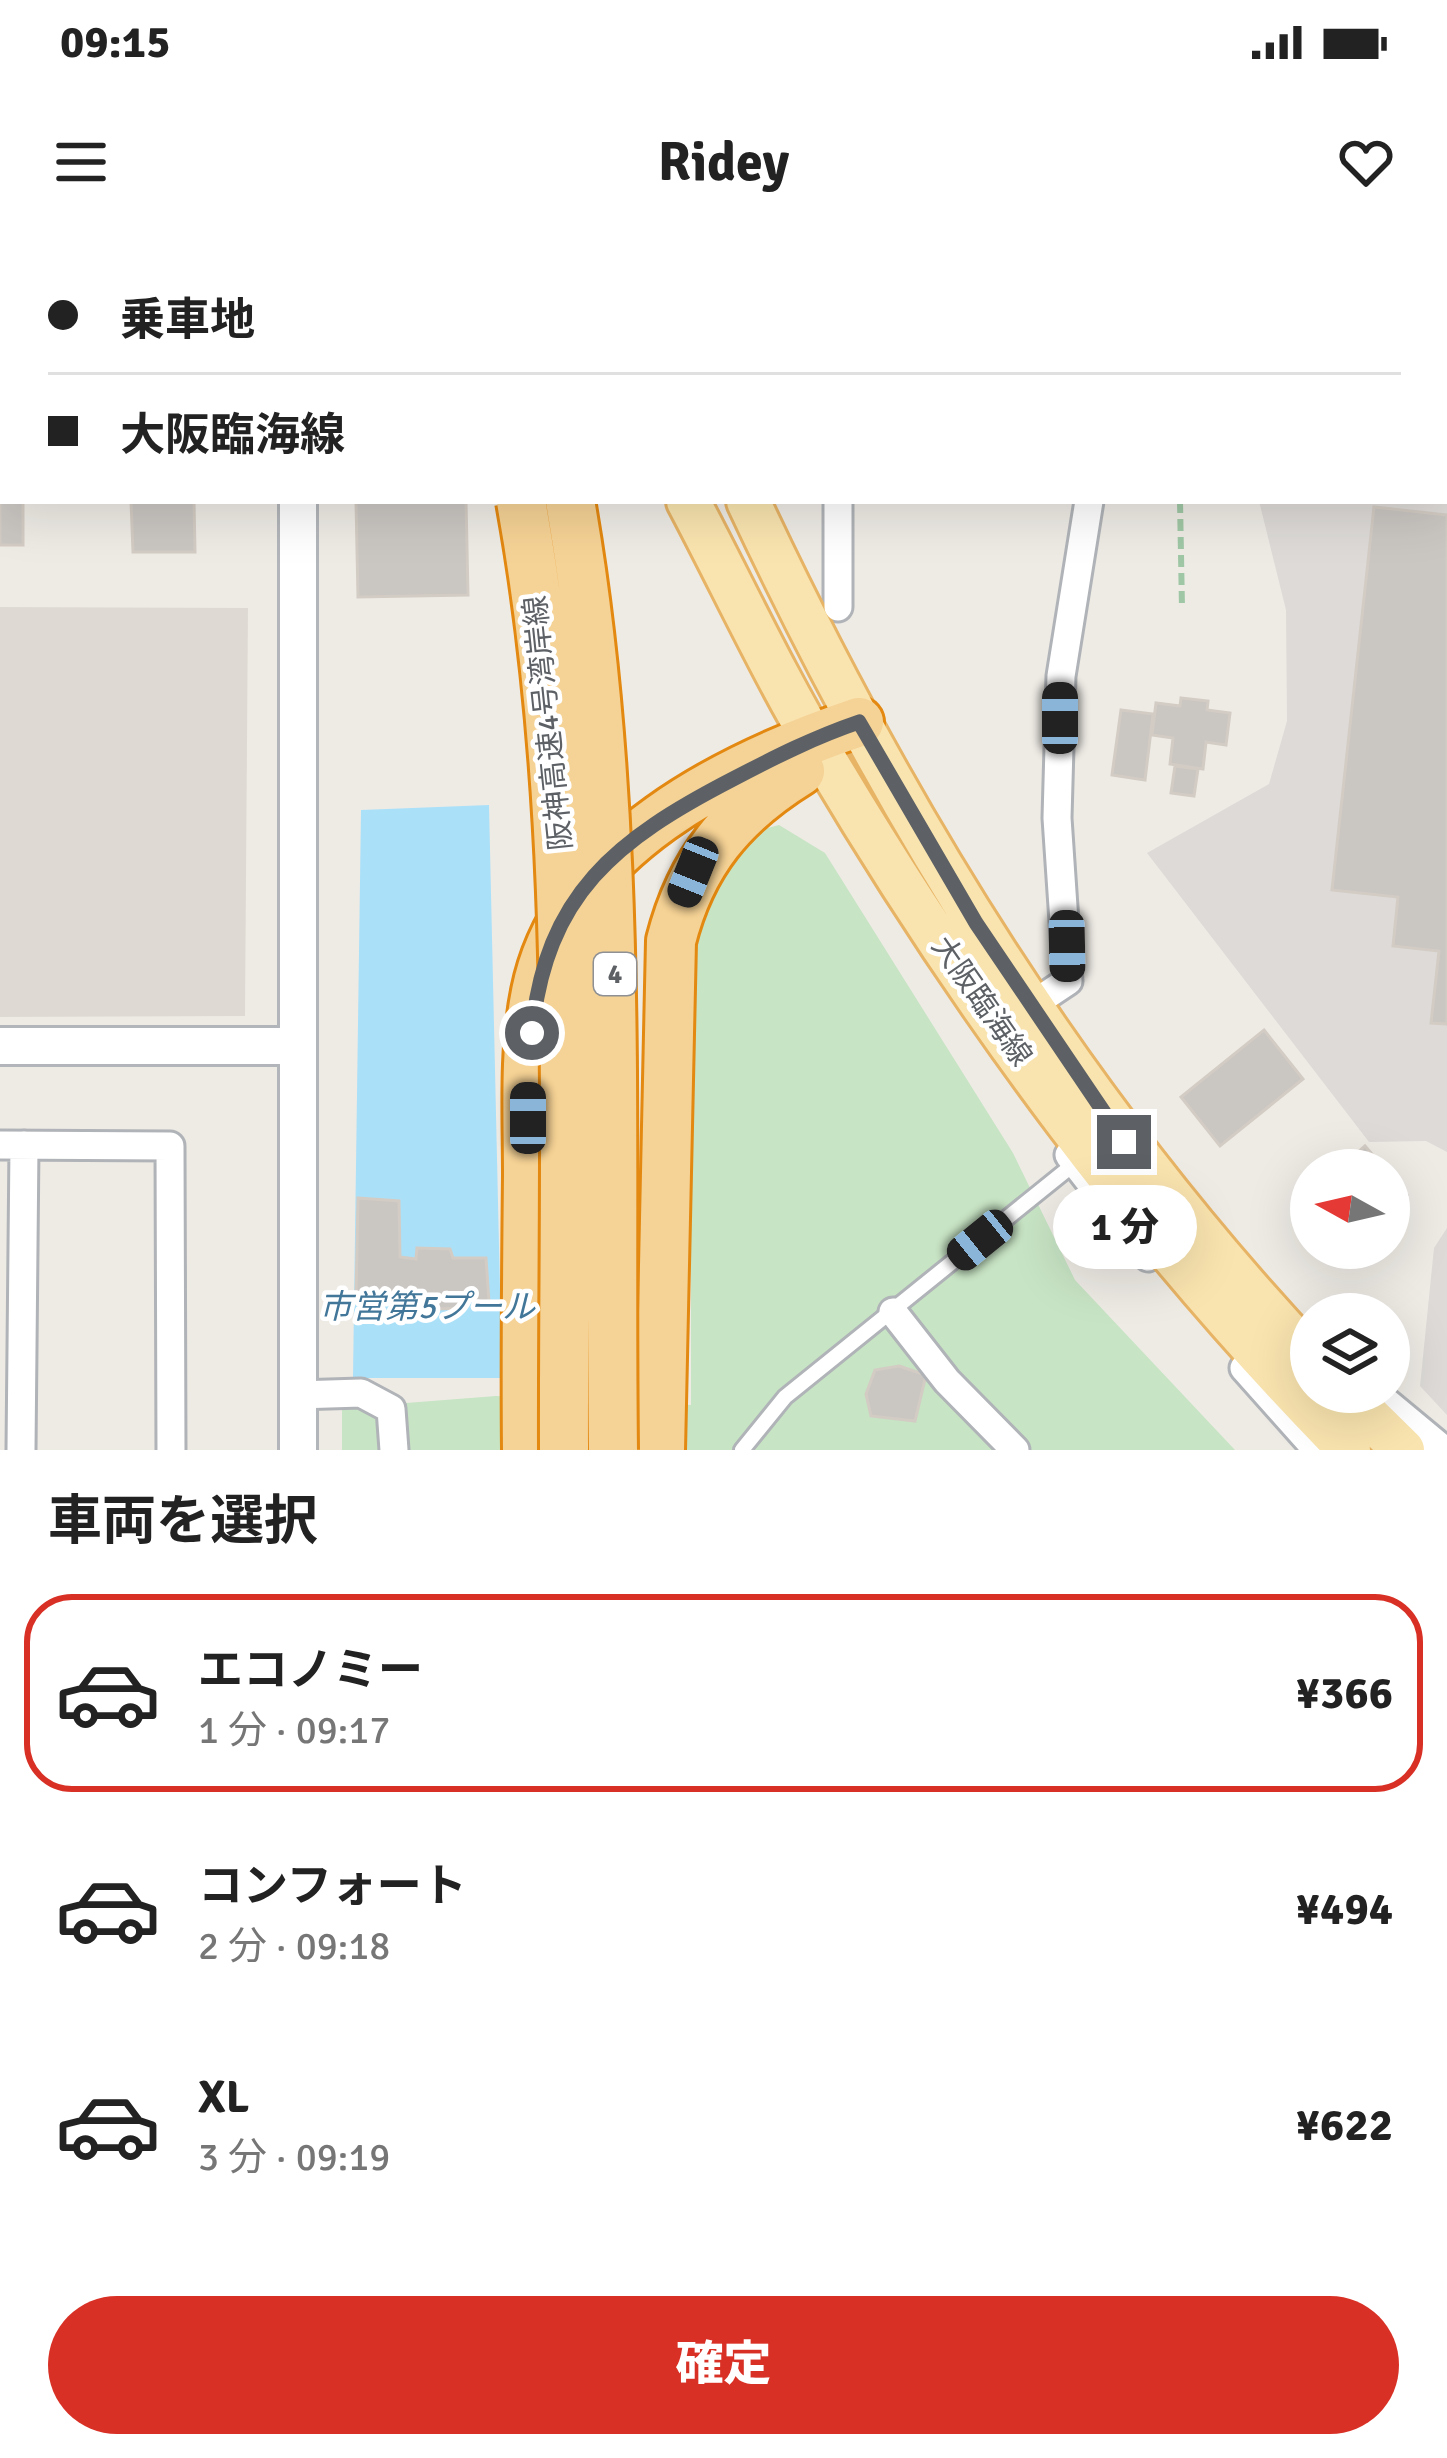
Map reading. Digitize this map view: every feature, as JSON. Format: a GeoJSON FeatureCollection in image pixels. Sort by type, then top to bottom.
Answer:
{"type":"FeatureCollection","features":[{"type":"Feature","properties":{"kind":"highway","name":"阪神高速4号湾岸線"},"geometry":{"type":"LineString","coordinates":[[521,504],[547,680],[560,828],[567,1016],[564,1450]]}},
{"type":"Feature","properties":{"kind":"highway","name":"阪神高速4号湾岸線"},"geometry":{"type":"LineString","coordinates":[[570,504],[596,679],[615,977],[613,1450]]}},
{"type":"Feature","properties":{"kind":"highway"},"geometry":{"type":"LineString","coordinates":[[527,1450],[529,1074],[536,991],[551,945],[604,863],[644,828],[817,747],[859,722]]}},
{"type":"Feature","properties":{"kind":"highway"},"geometry":{"type":"LineString","coordinates":[[660,1450],[670,940],[693,872],[714,842],[817,747]]}},
{"type":"Feature","properties":{"kind":"main road","name":"大阪臨海線"},"geometry":{"type":"LineString","coordinates":[[690,504],[817,747],[1015,1018],[1290,1336]]}},
{"type":"Feature","properties":{"kind":"main road","name":"大阪臨海線"},"geometry":{"type":"LineString","coordinates":[[750,504],[1015,1018],[1118,1196],[1208,1301],[1349,1450]]}},
{"type":"Feature","properties":{"kind":"main road"},"geometry":{"type":"LineString","coordinates":[[1365,1413],[1403,1450]]}},
{"type":"Feature","properties":{"kind":"street"},"geometry":{"type":"LineString","coordinates":[[298,504],[298,1450]]}},
{"type":"Feature","properties":{"kind":"street"},"geometry":{"type":"LineString","coordinates":[[838,504],[838,607]]}},
{"type":"Feature","properties":{"kind":"street"},"geometry":{"type":"LineString","coordinates":[[1089,504],[1061,676],[1057,818],[1068,981],[1015,1018],[1074,1165],[1317,1450]]}},
{"type":"Feature","properties":{"kind":"street"},"geometry":{"type":"LineString","coordinates":[[0,1046],[296,1046]]}},
{"type":"Feature","properties":{"kind":"street"},"geometry":{"type":"LineString","coordinates":[[21,1450],[12,1145],[170,1146],[171,1450]]}},
{"type":"Feature","properties":{"kind":"street"},"geometry":{"type":"LineString","coordinates":[[1234,1276],[1290,1323]]}},
{"type":"Feature","properties":{"kind":"street"},"geometry":{"type":"LineString","coordinates":[[893,1312],[947,1381],[1015,1450]]}},
{"type":"Feature","properties":{"kind":"street"},"geometry":{"type":"LineString","coordinates":[[297,1395],[361,1393],[391,1409],[394,1450]]}},
{"type":"Feature","properties":{"kind":"street"},"geometry":{"type":"LineString","coordinates":[[1399,1413],[1444,1450]]}},
{"type":"Feature","properties":{"kind":"lane"},"geometry":{"type":"LineString","coordinates":[[742,1450],[767,1413],[1074,1165]]}},
{"type":"Feature","properties":{"kind":"path"},"geometry":{"type":"LineString","coordinates":[[1180,504],[1181,608]]}},
{"type":"Feature","properties":{"kind":"shaded area"},"geometry":{"type":"Polygon","coordinates":[[[1260,504],[1447,504],[1447,1152],[1426,1141],[1369,1142],[1147,853],[1269,784],[1287,721],[1286,610],[1260,504]]]}},
{"type":"Feature","properties":{"kind":"shaded area"},"geometry":{"type":"Polygon","coordinates":[[[0,607],[248,608],[245,1016],[0,1017],[0,607]]]}},
{"type":"Feature","properties":{"kind":"shaded area"},"geometry":{"type":"Polygon","coordinates":[[[1447,1228],[1447,1415],[1420,1386],[1434,1248],[1447,1228]]]}},
{"type":"Feature","properties":{"kind":"green space"},"geometry":{"type":"Polygon","coordinates":[[[779,825],[825,853],[1013,1153],[1075,1280],[1235,1450],[342,1450],[342,1408],[496,1396],[691,1405],[691,1185],[678,997],[694,909],[748,833],[779,825]]]}},
{"type":"Feature","properties":{"kind":"water","name":"市営第5プール"},"geometry":{"type":"Polygon","coordinates":[[[489,805],[502,1378],[353,1378],[361,810],[489,805]]]}},
{"type":"Feature","properties":{"kind":"building"},"geometry":{"type":"Polygon","coordinates":[[[0,504],[23,504],[23,545],[0,545],[0,504]]]}},
{"type":"Feature","properties":{"kind":"building"},"geometry":{"type":"Polygon","coordinates":[[[131,504],[194,504],[195,552],[133,552],[131,504]]]}},
{"type":"Feature","properties":{"kind":"building"},"geometry":{"type":"Polygon","coordinates":[[[356,504],[466,504],[468,595],[358,597],[356,504]]]}},
{"type":"Feature","properties":{"kind":"building"},"geometry":{"type":"Polygon","coordinates":[[[1374,507],[1447,515],[1447,1024],[1431,1023],[1439,951],[1393,946],[1398,897],[1332,890],[1374,507]]]}},
{"type":"Feature","properties":{"kind":"building"},"geometry":{"type":"Polygon","coordinates":[[[1181,698],[1208,701],[1207,710],[1230,713],[1226,745],[1206,742],[1203,769],[1170,764],[1173,738],[1152,735],[1156,703],[1180,706],[1181,698]]]}},
{"type":"Feature","properties":{"kind":"building"},"geometry":{"type":"Polygon","coordinates":[[[1121,710],[1153,714],[1145,780],[1112,775],[1121,710]]]}},
{"type":"Feature","properties":{"kind":"building"},"geometry":{"type":"Polygon","coordinates":[[[1175,766],[1198,769],[1194,796],[1171,793],[1175,766]]]}},
{"type":"Feature","properties":{"kind":"building"},"geometry":{"type":"Polygon","coordinates":[[[1264,1030],[1303,1079],[1220,1146],[1181,1097],[1264,1030]]]}},
{"type":"Feature","properties":{"kind":"building"},"geometry":{"type":"Polygon","coordinates":[[[358,1198],[399,1201],[400,1257],[416,1259],[417,1248],[450,1249],[453,1258],[486,1258],[489,1302],[457,1299],[460,1308],[416,1310],[416,1301],[356,1296],[358,1198]]]}},
{"type":"Feature","properties":{"kind":"building"},"geometry":{"type":"Polygon","coordinates":[[[899,1366],[926,1375],[915,1421],[871,1416],[866,1394],[875,1370],[899,1366]]]}},
{"type":"Feature","properties":{"kind":"route"},"geometry":{"type":"LineString","coordinates":[[532,1033],[536,991],[551,945],[574,902],[604,863],[644,828],[712,790],[812,737],[859,722],[976,923],[1058,1052],[1124,1142]]}}]}
